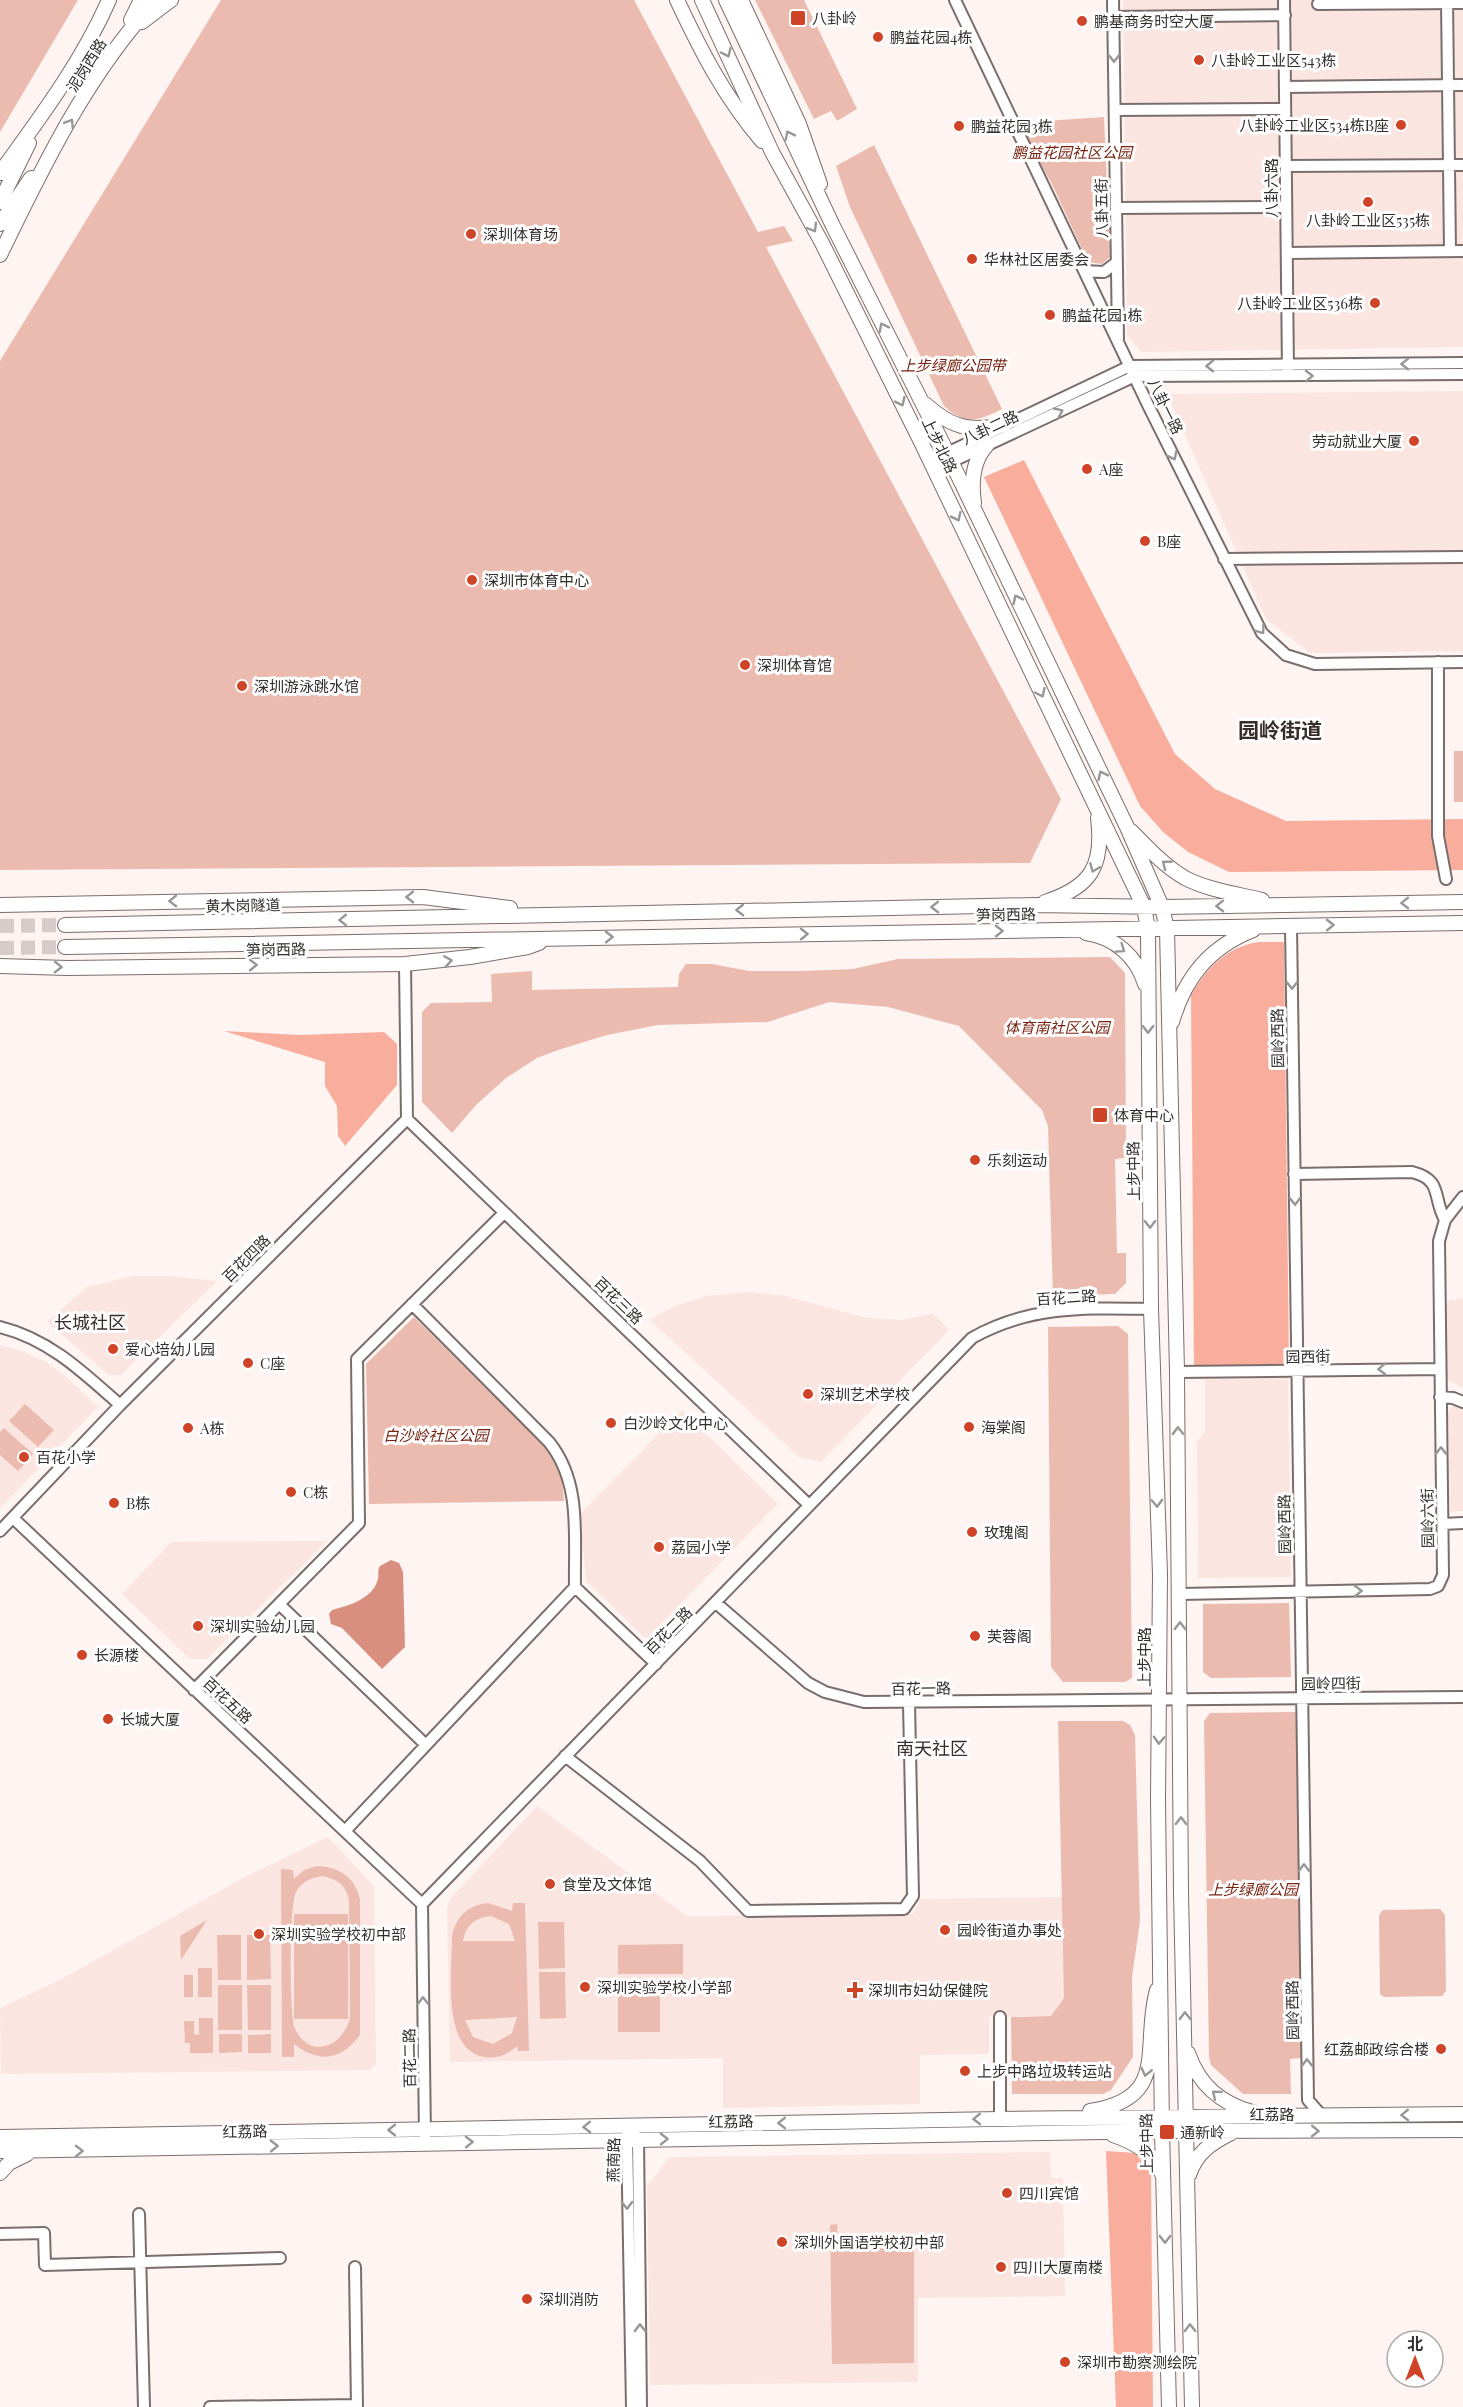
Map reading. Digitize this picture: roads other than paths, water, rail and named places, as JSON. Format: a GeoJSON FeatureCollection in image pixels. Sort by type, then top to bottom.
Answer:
{"type":"FeatureCollection","features":[{"type":"Feature","properties":{"kind":"main road","name":"泥岗西路"},"geometry":{"type":"LineString","coordinates":[[0,174],[40,116],[101,18],[109,0]]}},
{"type":"Feature","properties":{"kind":"main road"},"geometry":{"type":"LineString","coordinates":[[101,18],[114,0]]}},
{"type":"Feature","properties":{"kind":"main road"},"geometry":{"type":"LineString","coordinates":[[125,33],[141,0]]}},
{"type":"Feature","properties":{"kind":"main road","name":"泥岗西路"},"geometry":{"type":"LineString","coordinates":[[0,224],[51,152],[125,33],[156,0]]}},
{"type":"Feature","properties":{"kind":"main road"},"geometry":{"type":"LineString","coordinates":[[125,33],[157,13],[171,0]]}},
{"type":"Feature","properties":{"kind":"main road"},"geometry":{"type":"LineString","coordinates":[[677,0],[711,72],[740,115],[772,152]]}},
{"type":"Feature","properties":{"kind":"main road","name":"上步北路"},"geometry":{"type":"LineString","coordinates":[[702,0],[772,152],[822,243],[932,465],[1144,907]]}},
{"type":"Feature","properties":{"kind":"main road","name":"上步北路"},"geometry":{"type":"LineString","coordinates":[[726,0],[833,226],[949,457],[1127,827],[1162,907]]}},
{"type":"Feature","properties":{"kind":"main road"},"geometry":{"type":"LineString","coordinates":[[741,0],[808,147],[833,226]]}},
{"type":"Feature","properties":{"kind":"main road","name":"泥岗西路"},"geometry":{"type":"LineString","coordinates":[[0,202],[40,116]]}},
{"type":"Feature","properties":{"kind":"main road","name":"泥岗西路"},"geometry":{"type":"LineString","coordinates":[[0,255],[51,152]]}},
{"type":"Feature","properties":{"kind":"main road"},"geometry":{"type":"LineString","coordinates":[[920,399],[940,416],[967,429],[1005,425]]}},
{"type":"Feature","properties":{"kind":"main road"},"geometry":{"type":"LineString","coordinates":[[975,511],[975,468],[980,452],[987,445]]}},
{"type":"Feature","properties":{"kind":"main road"},"geometry":{"type":"LineString","coordinates":[[1036,905],[1071,892],[1091,876],[1099,850],[1097,810]]}},
{"type":"Feature","properties":{"kind":"main road"},"geometry":{"type":"LineString","coordinates":[[1127,827],[1166,865],[1185,877],[1203,885],[1279,905]]}},
{"type":"Feature","properties":{"kind":"main road","name":"笋岗西路"},"geometry":{"type":"LineString","coordinates":[[0,905],[423,897],[551,913]]}},
{"type":"Feature","properties":{"kind":"main road","name":"笋岗西路"},"geometry":{"type":"LineString","coordinates":[[422,918],[551,913],[1036,905],[1162,907],[1463,902]]}},
{"type":"Feature","properties":{"kind":"main road"},"geometry":{"type":"LineString","coordinates":[[1245,905],[1245,927]]}},
{"type":"Feature","properties":{"kind":"main road","name":"上步中路"},"geometry":{"type":"LineString","coordinates":[[1144,907],[1148,929],[1151,1309],[1160,1574],[1158,1799],[1163,2180],[1169,2407]]}},
{"type":"Feature","properties":{"kind":"main road"},"geometry":{"type":"LineString","coordinates":[[1162,907],[1167,928],[1177,1372],[1181,1893],[1192,2407]]}},
{"type":"Feature","properties":{"kind":"main road"},"geometry":{"type":"LineString","coordinates":[[910,908],[912,932]]}},
{"type":"Feature","properties":{"kind":"main road","name":"黄木岗隧道"},"geometry":{"type":"LineString","coordinates":[[65,925],[422,918]]}},
{"type":"Feature","properties":{"kind":"main road","name":"笋岗西路"},"geometry":{"type":"LineString","coordinates":[[65,947],[1463,923]]}},
{"type":"Feature","properties":{"kind":"main road"},"geometry":{"type":"LineString","coordinates":[[1168,1035],[1181,996],[1200,965],[1225,943],[1262,927]]}},
{"type":"Feature","properties":{"kind":"main road"},"geometry":{"type":"LineString","coordinates":[[1066,930],[1091,933],[1127,952],[1141,973],[1148,1003]]}},
{"type":"Feature","properties":{"kind":"main road","name":"笋岗西路"},"geometry":{"type":"LineString","coordinates":[[0,966],[68,968],[405,964],[470,957],[528,947],[549,938]]}},
{"type":"Feature","properties":{"kind":"main road"},"geometry":{"type":"LineString","coordinates":[[1048,2118],[1105,2109],[1126,2101],[1139,2089],[1148,2074],[1150,2013],[1161,1973]]}},
{"type":"Feature","properties":{"kind":"main road"},"geometry":{"type":"LineString","coordinates":[[1185,2040],[1196,2070],[1214,2094],[1235,2107],[1269,2116]]}},
{"type":"Feature","properties":{"kind":"main road","name":"红荔路"},"geometry":{"type":"LineString","coordinates":[[1186,2124],[1269,2116],[1463,2114]]}},
{"type":"Feature","properties":{"kind":"main road","name":"红荔路"},"geometry":{"type":"LineString","coordinates":[[0,2151],[425,2137],[629,2126],[1048,2118],[1186,2124],[1257,2130],[1463,2130]]}},
{"type":"Feature","properties":{"kind":"main road","name":"红荔路"},"geometry":{"type":"LineString","coordinates":[[0,2137],[425,2137],[632,2140],[1102,2132],[1162,2124]]}},
{"type":"Feature","properties":{"kind":"main road"},"geometry":{"type":"LineString","coordinates":[[1187,2180],[1193,2162],[1217,2139],[1233,2132],[1257,2130]]}},
{"type":"Feature","properties":{"kind":"main road"},"geometry":{"type":"LineString","coordinates":[[1102,2132],[1125,2139],[1144,2150],[1157,2164],[1163,2180]]}},
{"type":"Feature","properties":{"kind":"main road"},"geometry":{"type":"LineString","coordinates":[[0,2173],[16,2158],[40,2151]]}},
{"type":"Feature","properties":{"kind":"street","name":"八卦一路"},"geometry":{"type":"LineString","coordinates":[[955,0],[1118,343],[1262,633],[1286,655],[1315,664],[1463,662]]}},
{"type":"Feature","properties":{"kind":"street","name":"八卦五街"},"geometry":{"type":"LineString","coordinates":[[1113,0],[1118,343]]}},
{"type":"Feature","properties":{"kind":"street","name":"八卦六路"},"geometry":{"type":"LineString","coordinates":[[1284,0],[1287,371]]}},
{"type":"Feature","properties":{"kind":"street"},"geometry":{"type":"LineString","coordinates":[[1447,1],[1450,251]]}},
{"type":"Feature","properties":{"kind":"street"},"geometry":{"type":"LineString","coordinates":[[1318,4],[1447,1],[1463,3]]}},
{"type":"Feature","properties":{"kind":"street"},"geometry":{"type":"LineString","coordinates":[[1113,17],[1285,15]]}},
{"type":"Feature","properties":{"kind":"street"},"geometry":{"type":"LineString","coordinates":[[1285,87],[1463,85]]}},
{"type":"Feature","properties":{"kind":"street"},"geometry":{"type":"LineString","coordinates":[[1115,110],[1286,109]]}},
{"type":"Feature","properties":{"kind":"street"},"geometry":{"type":"LineString","coordinates":[[1286,166],[1463,165]]}},
{"type":"Feature","properties":{"kind":"street"},"geometry":{"type":"LineString","coordinates":[[1116,208],[1286,207]]}},
{"type":"Feature","properties":{"kind":"street"},"geometry":{"type":"LineString","coordinates":[[1287,253],[1463,251]]}},
{"type":"Feature","properties":{"kind":"street"},"geometry":{"type":"LineString","coordinates":[[1084,271],[1104,272],[1117,262]]}},
{"type":"Feature","properties":{"kind":"street","name":"八卦二路"},"geometry":{"type":"LineString","coordinates":[[1287,371],[1463,363]]}},
{"type":"Feature","properties":{"kind":"street","name":"八卦二路"},"geometry":{"type":"LineString","coordinates":[[949,457],[987,445],[1132,371]]}},
{"type":"Feature","properties":{"kind":"street","name":"八卦二路"},"geometry":{"type":"LineString","coordinates":[[932,465],[1005,425],[1132,371],[1463,374]]}},
{"type":"Feature","properties":{"kind":"street"},"geometry":{"type":"LineString","coordinates":[[1224,559],[1463,557]]}},
{"type":"Feature","properties":{"kind":"street"},"geometry":{"type":"LineString","coordinates":[[1438,662],[1438,836],[1446,879]]}},
{"type":"Feature","properties":{"kind":"street","name":"园岭西路"},"geometry":{"type":"LineString","coordinates":[[1291,926],[1308,2100],[1322,2116]]}},
{"type":"Feature","properties":{"kind":"street"},"geometry":{"type":"LineString","coordinates":[[405,964],[407,1119]]}},
{"type":"Feature","properties":{"kind":"street","name":"百花三路"},"geometry":{"type":"LineString","coordinates":[[407,1119],[809,1505]]}},
{"type":"Feature","properties":{"kind":"street","name":"百花四路"},"geometry":{"type":"LineString","coordinates":[[1,1529],[120,1405],[407,1119]]}},
{"type":"Feature","properties":{"kind":"street"},"geometry":{"type":"LineString","coordinates":[[1294,1174],[1412,1172],[1427,1176],[1436,1186],[1439,1208],[1445,1220]]}},
{"type":"Feature","properties":{"kind":"street","name":"园岭六街"},"geometry":{"type":"LineString","coordinates":[[1180,1594],[1430,1589],[1438,1586],[1443,1575],[1439,1241],[1445,1220],[1463,1197]]}},
{"type":"Feature","properties":{"kind":"street"},"geometry":{"type":"LineString","coordinates":[[195,1690],[359,1523],[357,1359],[504,1213]]}},
{"type":"Feature","properties":{"kind":"street"},"geometry":{"type":"LineString","coordinates":[[412,1304],[549,1442],[562,1458],[572,1490],[575,1587],[656,1664]]}},
{"type":"Feature","properties":{"kind":"street","name":"百花二路"},"geometry":{"type":"LineString","coordinates":[[425,2137],[422,1904],[960,1349],[981,1332],[998,1323],[1052,1310],[1151,1309]]}},
{"type":"Feature","properties":{"kind":"street"},"geometry":{"type":"LineString","coordinates":[[0,1327],[32,1337],[50,1347],[120,1405]]}},
{"type":"Feature","properties":{"kind":"street","name":"园西街"},"geometry":{"type":"LineString","coordinates":[[1177,1372],[1440,1369]]}},
{"type":"Feature","properties":{"kind":"street"},"geometry":{"type":"LineString","coordinates":[[1440,1397],[1463,1402]]}},
{"type":"Feature","properties":{"kind":"street","name":"百花五路"},"geometry":{"type":"LineString","coordinates":[[13,1518],[422,1904]]}},
{"type":"Feature","properties":{"kind":"street"},"geometry":{"type":"LineString","coordinates":[[1443,1524],[1463,1523]]}},
{"type":"Feature","properties":{"kind":"street"},"geometry":{"type":"LineString","coordinates":[[345,1832],[575,1587]]}},
{"type":"Feature","properties":{"kind":"street","name":"百花一路"},"geometry":{"type":"LineString","coordinates":[[716,1603],[808,1683],[825,1692],[864,1702],[1181,1701]]}},
{"type":"Feature","properties":{"kind":"street"},"geometry":{"type":"LineString","coordinates":[[279,1604],[426,1745]]}},
{"type":"Feature","properties":{"kind":"street","name":"园岭四街"},"geometry":{"type":"LineString","coordinates":[[1181,1701],[1463,1697]]}},
{"type":"Feature","properties":{"kind":"street"},"geometry":{"type":"LineString","coordinates":[[565,1756],[700,1861],[748,1911],[904,1909],[912,1896],[909,1703]]}},
{"type":"Feature","properties":{"kind":"street"},"geometry":{"type":"LineString","coordinates":[[1000,2017],[1000,2119]]}},
{"type":"Feature","properties":{"kind":"street","name":"燕南路"},"geometry":{"type":"LineString","coordinates":[[629,2126],[632,2140],[641,2407]]}},
{"type":"Feature","properties":{"kind":"street","name":"燕南路"},"geometry":{"type":"LineString","coordinates":[[632,2140],[632,2407]]}},
{"type":"Feature","properties":{"kind":"street"},"geometry":{"type":"LineString","coordinates":[[139,2214],[144,2407]]}},
{"type":"Feature","properties":{"kind":"street"},"geometry":{"type":"LineString","coordinates":[[0,2234],[44,2233],[45,2265],[280,2258]]}},
{"type":"Feature","properties":{"kind":"street"},"geometry":{"type":"LineString","coordinates":[[210,2407],[357,2406],[355,2267]]}},
{"type":"Feature","properties":{"kind":"tunnel"},"geometry":{"type":"LineString","coordinates":[[0,926],[65,925]]}},
{"type":"Feature","properties":{"kind":"tunnel"},"geometry":{"type":"LineString","coordinates":[[0,948],[65,947]]}},
{"type":"Feature","properties":{"kind":"place","name":"八卦岭"},"geometry":{"type":"Point","coordinates":[798,18]}},
{"type":"Feature","properties":{"kind":"place","name":"鹏基商务时空大厦"},"geometry":{"type":"Point","coordinates":[1082,21]}},
{"type":"Feature","properties":{"kind":"place","name":"鹏益花园4栋"},"geometry":{"type":"Point","coordinates":[878,37]}},
{"type":"Feature","properties":{"kind":"place","name":"八卦岭工业区543栋"},"geometry":{"type":"Point","coordinates":[1199,60]}},
{"type":"Feature","properties":{"kind":"place","name":"八卦岭工业区534栋B座"},"geometry":{"type":"Point","coordinates":[1401,125]}},
{"type":"Feature","properties":{"kind":"place","name":"鹏益花园3栋"},"geometry":{"type":"Point","coordinates":[959,126]}},
{"type":"Feature","properties":{"kind":"place","name":"八卦岭工业区535栋"},"geometry":{"type":"Point","coordinates":[1368,202]}},
{"type":"Feature","properties":{"kind":"place","name":"深圳体育场"},"geometry":{"type":"Point","coordinates":[471,234]}},
{"type":"Feature","properties":{"kind":"place","name":"华林社区居委会"},"geometry":{"type":"Point","coordinates":[972,259]}},
{"type":"Feature","properties":{"kind":"place","name":"八卦岭工业区536栋"},"geometry":{"type":"Point","coordinates":[1375,303]}},
{"type":"Feature","properties":{"kind":"place","name":"鹏益花园1栋"},"geometry":{"type":"Point","coordinates":[1050,315]}},
{"type":"Feature","properties":{"kind":"place","name":"劳动就业大厦"},"geometry":{"type":"Point","coordinates":[1414,441]}},
{"type":"Feature","properties":{"kind":"place","name":"A座"},"geometry":{"type":"Point","coordinates":[1087,469]}},
{"type":"Feature","properties":{"kind":"place","name":"B座"},"geometry":{"type":"Point","coordinates":[1145,541]}},
{"type":"Feature","properties":{"kind":"place","name":"深圳市体育中心"},"geometry":{"type":"Point","coordinates":[472,580]}},
{"type":"Feature","properties":{"kind":"place","name":"深圳体育馆"},"geometry":{"type":"Point","coordinates":[745,665]}},
{"type":"Feature","properties":{"kind":"place","name":"深圳游泳跳水馆"},"geometry":{"type":"Point","coordinates":[242,686]}},
{"type":"Feature","properties":{"kind":"place","name":"体育中心"},"geometry":{"type":"Point","coordinates":[1100,1115]}},
{"type":"Feature","properties":{"kind":"place","name":"乐刻运动"},"geometry":{"type":"Point","coordinates":[975,1160]}},
{"type":"Feature","properties":{"kind":"place","name":"爱心培幼儿园"},"geometry":{"type":"Point","coordinates":[113,1349]}},
{"type":"Feature","properties":{"kind":"place","name":"C座"},"geometry":{"type":"Point","coordinates":[248,1363]}},
{"type":"Feature","properties":{"kind":"place","name":"深圳艺术学校"},"geometry":{"type":"Point","coordinates":[808,1394]}},
{"type":"Feature","properties":{"kind":"place","name":"白沙岭文化中心"},"geometry":{"type":"Point","coordinates":[611,1423]}},
{"type":"Feature","properties":{"kind":"place","name":"海棠阁"},"geometry":{"type":"Point","coordinates":[969,1427]}},
{"type":"Feature","properties":{"kind":"place","name":"A栋"},"geometry":{"type":"Point","coordinates":[188,1428]}},
{"type":"Feature","properties":{"kind":"place","name":"百花小学"},"geometry":{"type":"Point","coordinates":[24,1457]}},
{"type":"Feature","properties":{"kind":"place","name":"C栋"},"geometry":{"type":"Point","coordinates":[291,1492]}},
{"type":"Feature","properties":{"kind":"place","name":"B栋"},"geometry":{"type":"Point","coordinates":[114,1503]}},
{"type":"Feature","properties":{"kind":"place","name":"玫瑰阁"},"geometry":{"type":"Point","coordinates":[972,1532]}},
{"type":"Feature","properties":{"kind":"place","name":"荔园小学"},"geometry":{"type":"Point","coordinates":[659,1547]}},
{"type":"Feature","properties":{"kind":"place","name":"深圳实验幼儿园"},"geometry":{"type":"Point","coordinates":[198,1626]}},
{"type":"Feature","properties":{"kind":"place","name":"芙蓉阁"},"geometry":{"type":"Point","coordinates":[975,1636]}},
{"type":"Feature","properties":{"kind":"place","name":"长源楼"},"geometry":{"type":"Point","coordinates":[82,1655]}},
{"type":"Feature","properties":{"kind":"place","name":"长城大厦"},"geometry":{"type":"Point","coordinates":[108,1719]}},
{"type":"Feature","properties":{"kind":"place","name":"食堂及文体馆"},"geometry":{"type":"Point","coordinates":[550,1884]}},
{"type":"Feature","properties":{"kind":"place","name":"园岭街道办事处"},"geometry":{"type":"Point","coordinates":[945,1930]}},
{"type":"Feature","properties":{"kind":"place","name":"深圳实验学校初中部"},"geometry":{"type":"Point","coordinates":[259,1934]}},
{"type":"Feature","properties":{"kind":"place","name":"深圳实验学校小学部"},"geometry":{"type":"Point","coordinates":[585,1987]}},
{"type":"Feature","properties":{"kind":"place","name":"深圳市妇幼保健院"},"geometry":{"type":"Point","coordinates":[855,1990]}},
{"type":"Feature","properties":{"kind":"place","name":"红荔邮政综合楼"},"geometry":{"type":"Point","coordinates":[1441,2049]}},
{"type":"Feature","properties":{"kind":"place","name":"上步中路垃圾转运站"},"geometry":{"type":"Point","coordinates":[965,2071]}},
{"type":"Feature","properties":{"kind":"place","name":"通新岭"},"geometry":{"type":"Point","coordinates":[1167,2132]}},
{"type":"Feature","properties":{"kind":"place","name":"四川宾馆"},"geometry":{"type":"Point","coordinates":[1007,2193]}},
{"type":"Feature","properties":{"kind":"place","name":"深圳外国语学校初中部"},"geometry":{"type":"Point","coordinates":[782,2242]}},
{"type":"Feature","properties":{"kind":"place","name":"四川大厦南楼"},"geometry":{"type":"Point","coordinates":[1001,2267]}},
{"type":"Feature","properties":{"kind":"place","name":"深圳消防"},"geometry":{"type":"Point","coordinates":[527,2299]}},
{"type":"Feature","properties":{"kind":"place","name":"深圳市勘察测绘院"},"geometry":{"type":"Point","coordinates":[1065,2362]}},
{"type":"Feature","properties":{"kind":"district","name":"园岭街道"},"geometry":{"type":"Point","coordinates":[1280,729]}},
{"type":"Feature","properties":{"kind":"district","name":"长城社区"},"geometry":{"type":"Point","coordinates":[90,1322]}},
{"type":"Feature","properties":{"kind":"district","name":"南天社区"},"geometry":{"type":"Point","coordinates":[932,1748]}},
{"type":"Feature","properties":{"kind":"park label","name":"鹏益花园社区公园"},"geometry":{"type":"Point","coordinates":[1072,152]}},
{"type":"Feature","properties":{"kind":"park label","name":"上步绿廊公园带"},"geometry":{"type":"Point","coordinates":[953,365]}},
{"type":"Feature","properties":{"kind":"park label","name":"体育南社区公园"},"geometry":{"type":"Point","coordinates":[1057,1027]}},
{"type":"Feature","properties":{"kind":"park label","name":"白沙岭社区公园"},"geometry":{"type":"Point","coordinates":[436,1435]}},
{"type":"Feature","properties":{"kind":"park label","name":"上步绿廊公园"},"geometry":{"type":"Point","coordinates":[1253,1889]}}]}
